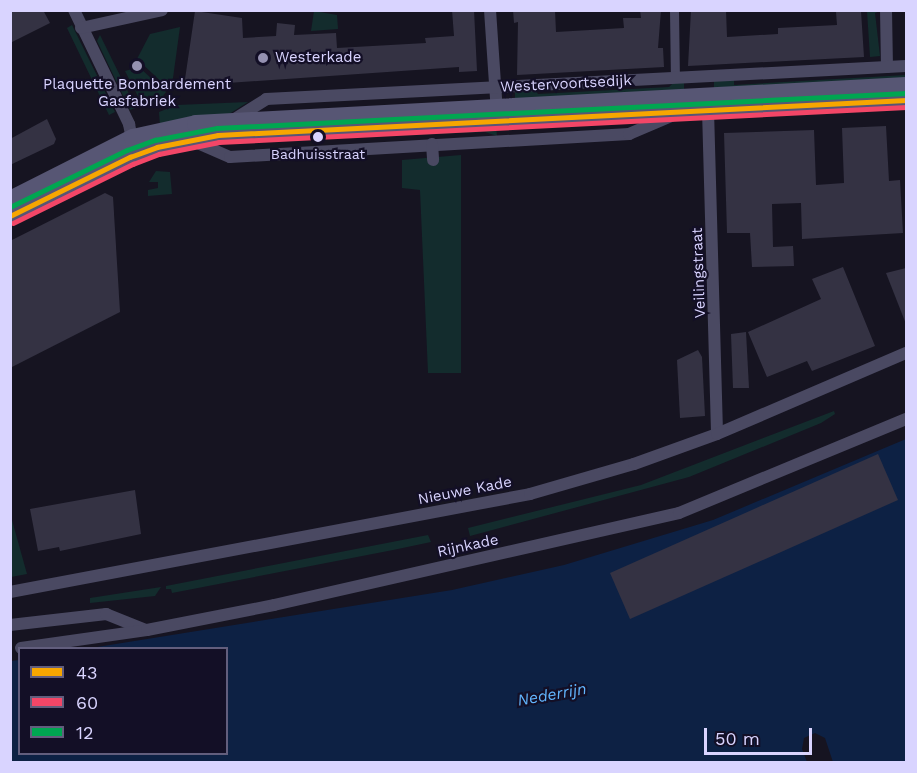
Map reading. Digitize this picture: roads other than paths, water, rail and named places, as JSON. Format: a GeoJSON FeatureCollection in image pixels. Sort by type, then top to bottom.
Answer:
{"type":"FeatureCollection","features":[{"type":"Feature","properties":{"kind":"main road","name":"Westervoortsedijk"},"geometry":{"type":"LineString","coordinates":[[10,216],[130,157],[190,139],[497,114],[906,86]]}},
{"type":"Feature","properties":{"kind":"main road","name":"Westervoortsedijk"},"geometry":{"type":"LineString","coordinates":[[10,200],[133,138],[233,120],[497,114],[675,114],[906,100]]}},
{"type":"Feature","properties":{"kind":"street"},"geometry":{"type":"LineString","coordinates":[[74,10],[133,138],[130,157]]}},
{"type":"Feature","properties":{"kind":"street"},"geometry":{"type":"LineString","coordinates":[[81,28],[162,10]]}},
{"type":"Feature","properties":{"kind":"street"},"geometry":{"type":"LineString","coordinates":[[490,10],[497,114]]}},
{"type":"Feature","properties":{"kind":"street"},"geometry":{"type":"LineString","coordinates":[[674,10],[675,78]]}},
{"type":"Feature","properties":{"kind":"street"},"geometry":{"type":"LineString","coordinates":[[886,10],[887,67]]}},
{"type":"Feature","properties":{"kind":"street","name":"Westervoortsedijk"},"geometry":{"type":"LineString","coordinates":[[233,120],[266,99],[906,66]]}},
{"type":"Feature","properties":{"kind":"street","name":"Veilingstraat"},"geometry":{"type":"LineString","coordinates":[[708,111],[717,434]]}},
{"type":"Feature","properties":{"kind":"street","name":"Westervoortsedijk"},"geometry":{"type":"LineString","coordinates":[[190,139],[230,157],[629,134],[675,114]]}},
{"type":"Feature","properties":{"kind":"street"},"geometry":{"type":"LineString","coordinates":[[432,144],[433,160]]}},
{"type":"Feature","properties":{"kind":"street","name":"Nieuwe Kade"},"geometry":{"type":"LineString","coordinates":[[10,592],[530,494],[634,464],[717,434],[834,387],[906,353]]}},
{"type":"Feature","properties":{"kind":"street","name":"Rijnkade"},"geometry":{"type":"LineString","coordinates":[[33,647],[147,630],[274,605],[679,513],[906,419]]}},
{"type":"Feature","properties":{"kind":"street"},"geometry":{"type":"LineString","coordinates":[[10,626],[106,614],[147,630]]}},
{"type":"Feature","properties":{"kind":"water","name":"Nederrijn"},"geometry":{"type":"Polygon","coordinates":[[[906,439],[906,762],[833,762],[825,738],[815,733],[804,738],[802,749],[807,762],[11,762],[11,661],[18,660],[18,755],[228,755],[228,647],[97,647],[452,590],[564,565],[713,520],[906,439]]]}},
{"type":"Feature","properties":{"kind":"place","name":"Westerkade"},"geometry":{"type":"Point","coordinates":[263,58]}},
{"type":"Feature","properties":{"kind":"place","name":"Plaquette Bombardement Gasfabriek"},"geometry":{"type":"Point","coordinates":[137,66]}},
{"type":"Feature","properties":{"kind":"place","name":"Badhuisstraat"},"geometry":{"type":"Point","coordinates":[318,137]}}]}
